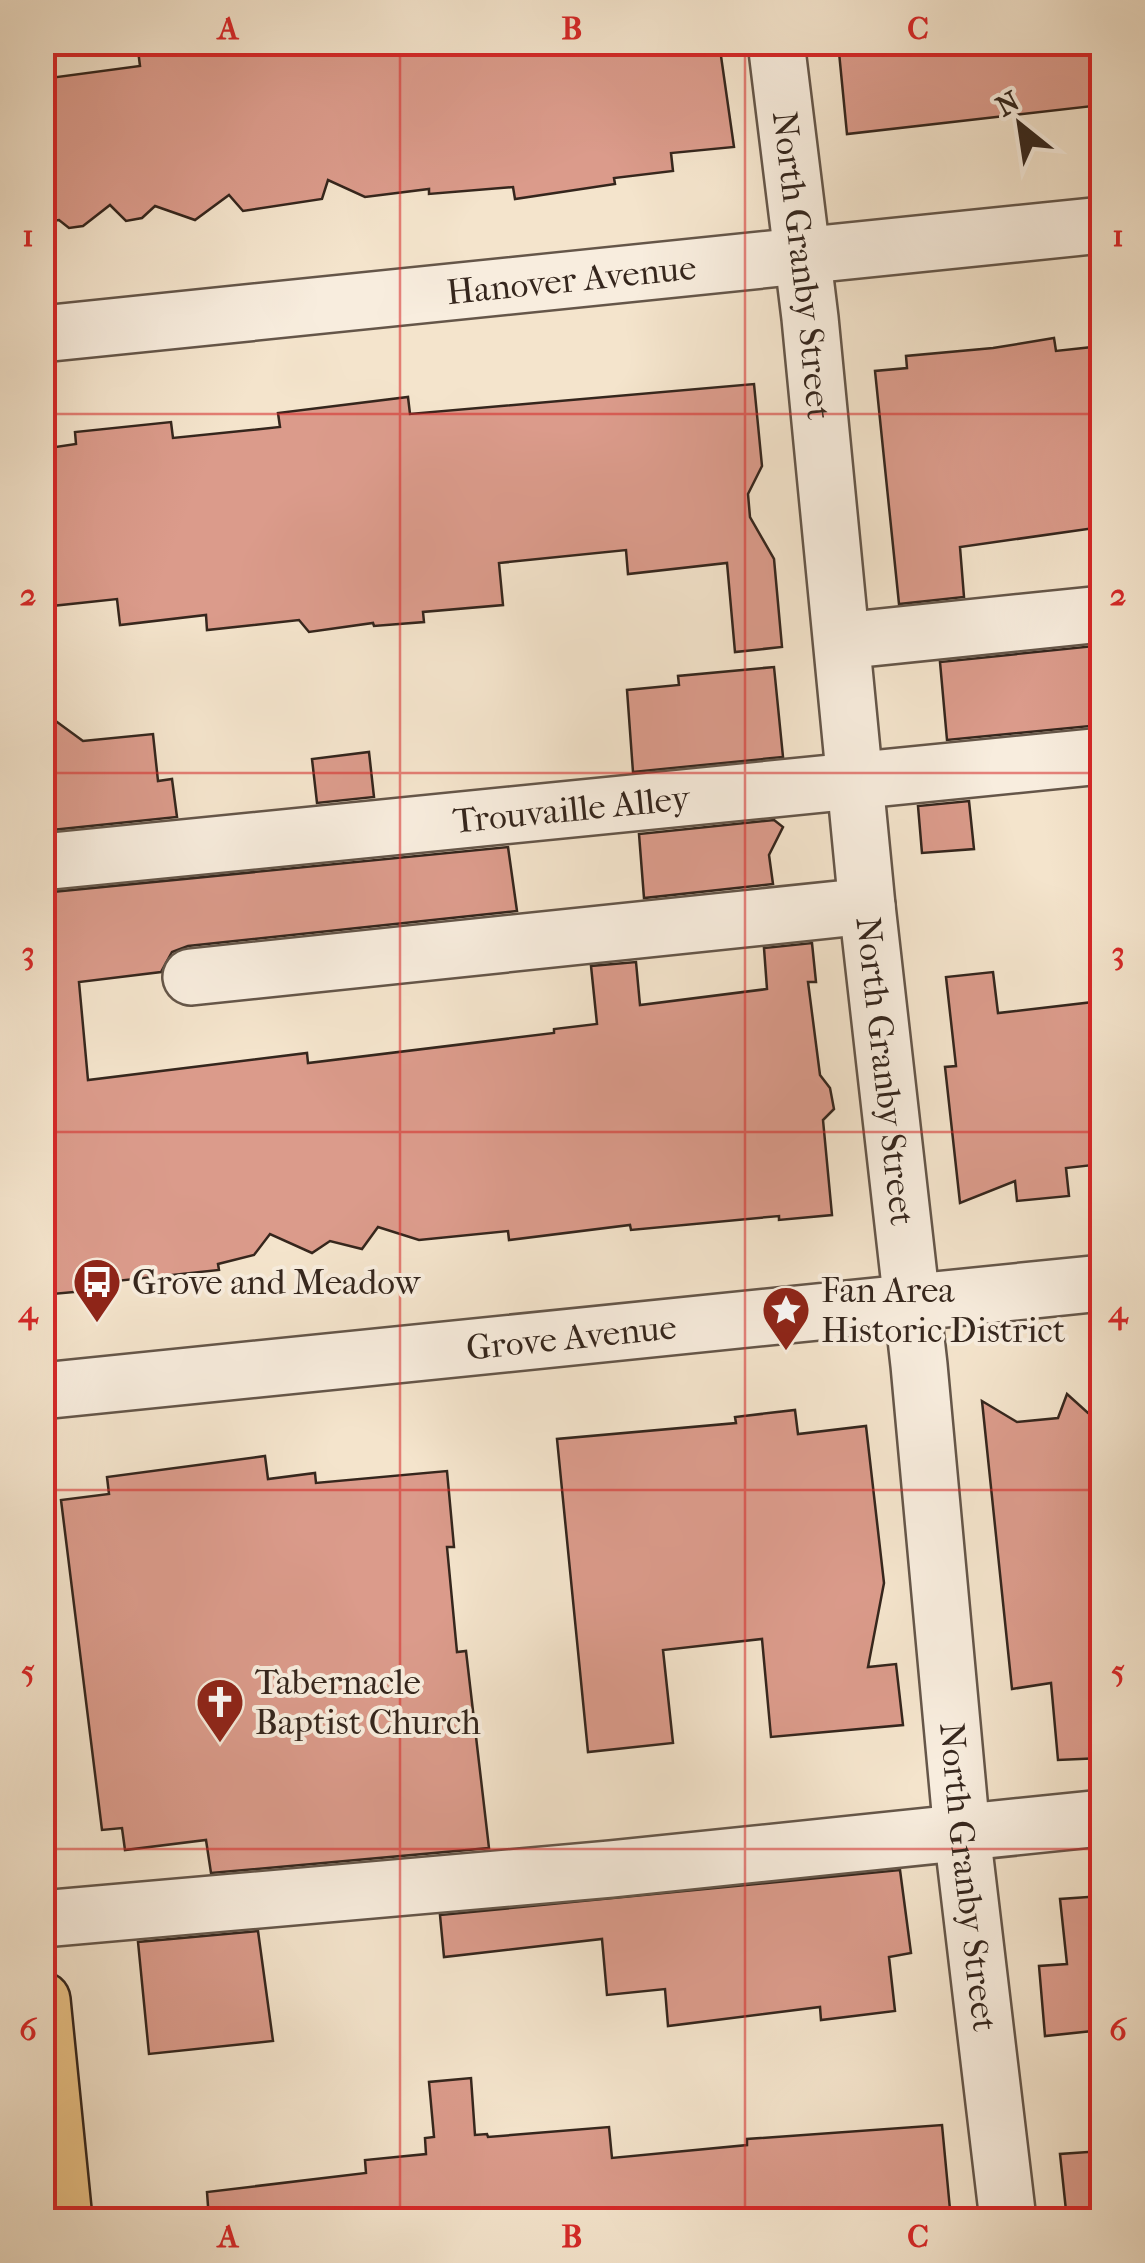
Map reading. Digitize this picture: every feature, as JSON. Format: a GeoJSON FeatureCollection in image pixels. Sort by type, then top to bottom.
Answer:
{"type":"FeatureCollection","features":[{"type":"Feature","properties":{"kind":"main road"},"geometry":{"type":"LineString","coordinates":[[42,2000],[64,2220]]}},
{"type":"Feature","properties":{"kind":"street","name":"North Granby Street"},"geometry":{"type":"LineString","coordinates":[[776,42],[842,641],[962,1833],[1008,2220]]}},
{"type":"Feature","properties":{"kind":"street","name":"Hanover Avenue"},"geometry":{"type":"LineString","coordinates":[[42,334],[1102,225]]}},
{"type":"Feature","properties":{"kind":"street"},"geometry":{"type":"LineString","coordinates":[[842,641],[1102,614]]}},
{"type":"Feature","properties":{"kind":"street","name":"Trouvaille Alley"},"geometry":{"type":"LineString","coordinates":[[42,862],[1102,756]]}},
{"type":"Feature","properties":{"kind":"street"},"geometry":{"type":"LineString","coordinates":[[191,977],[867,906]]}},
{"type":"Feature","properties":{"kind":"street","name":"Grove Avenue"},"geometry":{"type":"LineString","coordinates":[[42,1391],[1102,1282]]}},
{"type":"Feature","properties":{"kind":"street"},"geometry":{"type":"LineString","coordinates":[[42,1920],[611,1870],[1102,1818]]}},
{"type":"Feature","properties":{"kind":"building"},"geometry":{"type":"Polygon","coordinates":[[[137,42],[719,42],[734,147],[671,153],[673,171],[614,178],[615,184],[515,199],[513,187],[429,194],[429,189],[365,197],[328,180],[322,199],[243,211],[229,195],[195,220],[155,206],[142,218],[126,221],[110,205],[83,226],[69,228],[59,220],[42,222],[42,79],[140,66],[137,42]]]}},
{"type":"Feature","properties":{"kind":"building"},"geometry":{"type":"Polygon","coordinates":[[[838,42],[1102,42],[1102,105],[847,134],[838,42]]]}},
{"type":"Feature","properties":{"kind":"building"},"geometry":{"type":"Polygon","coordinates":[[[1054,338],[1056,351],[1102,346],[1102,527],[960,547],[964,597],[899,604],[875,371],[907,368],[906,356],[1054,338]]]}},
{"type":"Feature","properties":{"kind":"building"},"geometry":{"type":"Polygon","coordinates":[[[754,384],[762,466],[748,494],[750,517],[774,559],[782,647],[735,652],[727,563],[628,574],[626,550],[499,563],[503,605],[423,612],[424,622],[374,626],[373,623],[309,632],[299,620],[207,630],[206,615],[120,625],[117,599],[42,607],[42,449],[76,444],[75,432],[171,422],[173,438],[280,427],[278,413],[408,397],[410,414],[754,384]]]}},
{"type":"Feature","properties":{"kind":"building"},"geometry":{"type":"Polygon","coordinates":[[[1094,646],[1101,725],[947,740],[940,662],[1094,646]]]}},
{"type":"Feature","properties":{"kind":"building"},"geometry":{"type":"Polygon","coordinates":[[[774,667],[783,757],[633,772],[627,690],[679,685],[678,676],[774,667]]]}},
{"type":"Feature","properties":{"kind":"building"},"geometry":{"type":"Polygon","coordinates":[[[42,711],[83,741],[153,734],[158,781],[172,779],[177,817],[42,831],[42,711]]]}},
{"type":"Feature","properties":{"kind":"building"},"geometry":{"type":"Polygon","coordinates":[[[369,752],[374,797],[317,803],[312,759],[369,752]]]}},
{"type":"Feature","properties":{"kind":"building"},"geometry":{"type":"Polygon","coordinates":[[[969,801],[974,849],[922,853],[918,806],[969,801]]]}},
{"type":"Feature","properties":{"kind":"building"},"geometry":{"type":"Polygon","coordinates":[[[774,820],[783,827],[769,855],[773,884],[644,898],[639,834],[774,820]]]}},
{"type":"Feature","properties":{"kind":"building"},"geometry":{"type":"Polygon","coordinates":[[[508,847],[517,911],[188,946],[172,952],[161,972],[79,982],[88,1080],[307,1053],[308,1063],[554,1033],[554,1029],[597,1024],[591,966],[636,962],[640,1005],[767,989],[764,948],[812,943],[816,982],[808,982],[820,1075],[830,1088],[834,1109],[823,1120],[832,1215],[631,1230],[630,1225],[509,1240],[508,1231],[419,1240],[378,1227],[362,1249],[330,1241],[312,1253],[270,1234],[254,1255],[218,1264],[219,1270],[106,1282],[106,1289],[42,1295],[42,893],[508,847]]]}},
{"type":"Feature","properties":{"kind":"building"},"geometry":{"type":"Polygon","coordinates":[[[993,972],[998,1013],[1102,1001],[1102,1164],[1066,1168],[1069,1196],[1017,1201],[1015,1181],[960,1203],[945,1067],[956,1066],[946,977],[993,972]]]}},
{"type":"Feature","properties":{"kind":"building"},"geometry":{"type":"Polygon","coordinates":[[[1067,1394],[1088,1413],[1102,1412],[1102,1758],[1058,1760],[1051,1683],[1012,1689],[982,1401],[1017,1422],[1058,1418],[1067,1394]]]}},
{"type":"Feature","properties":{"kind":"building"},"geometry":{"type":"Polygon","coordinates":[[[795,1410],[798,1434],[866,1426],[884,1583],[868,1667],[896,1664],[903,1725],[771,1737],[762,1639],[663,1650],[673,1743],[588,1752],[557,1439],[736,1423],[735,1417],[795,1410]]]}},
{"type":"Feature","properties":{"kind":"building","name":"Tabernacle Baptist Church"},"geometry":{"type":"Polygon","coordinates":[[[265,1456],[268,1479],[315,1473],[316,1483],[447,1471],[454,1547],[447,1547],[457,1652],[466,1651],[489,1848],[211,1873],[206,1840],[125,1850],[122,1828],[102,1830],[61,1500],[109,1494],[107,1477],[265,1456]]]}},
{"type":"Feature","properties":{"kind":"building"},"geometry":{"type":"Polygon","coordinates":[[[900,1870],[911,1953],[889,1957],[895,2011],[821,2020],[820,2007],[668,2026],[665,1989],[607,1995],[602,1939],[444,1957],[440,1915],[900,1870]]]}},
{"type":"Feature","properties":{"kind":"building"},"geometry":{"type":"Polygon","coordinates":[[[1102,1896],[1102,2030],[1045,2036],[1039,1966],[1067,1964],[1060,1899],[1102,1896]]]}},
{"type":"Feature","properties":{"kind":"building"},"geometry":{"type":"Polygon","coordinates":[[[258,1931],[273,2041],[149,2054],[138,1942],[258,1931]]]}},
{"type":"Feature","properties":{"kind":"building"},"geometry":{"type":"Polygon","coordinates":[[[471,2078],[475,2135],[609,2127],[612,2158],[747,2145],[747,2139],[942,2125],[951,2220],[209,2220],[207,2192],[366,2173],[365,2160],[426,2154],[425,2138],[434,2137],[429,2082],[471,2078]]]}},
{"type":"Feature","properties":{"kind":"building"},"geometry":{"type":"Polygon","coordinates":[[[1102,2151],[1102,2220],[1067,2220],[1060,2154],[1102,2151]]]}},
{"type":"Feature","properties":{"kind":"place","name":"Grove and Meadow"},"geometry":{"type":"Point","coordinates":[97,1324]}},
{"type":"Feature","properties":{"kind":"place","name":"Fan Area Historic District"},"geometry":{"type":"Point","coordinates":[786,1352]}},
{"type":"Feature","properties":{"kind":"place","name":"Tabernacle Baptist Church"},"geometry":{"type":"Point","coordinates":[220,1744]}}]}
